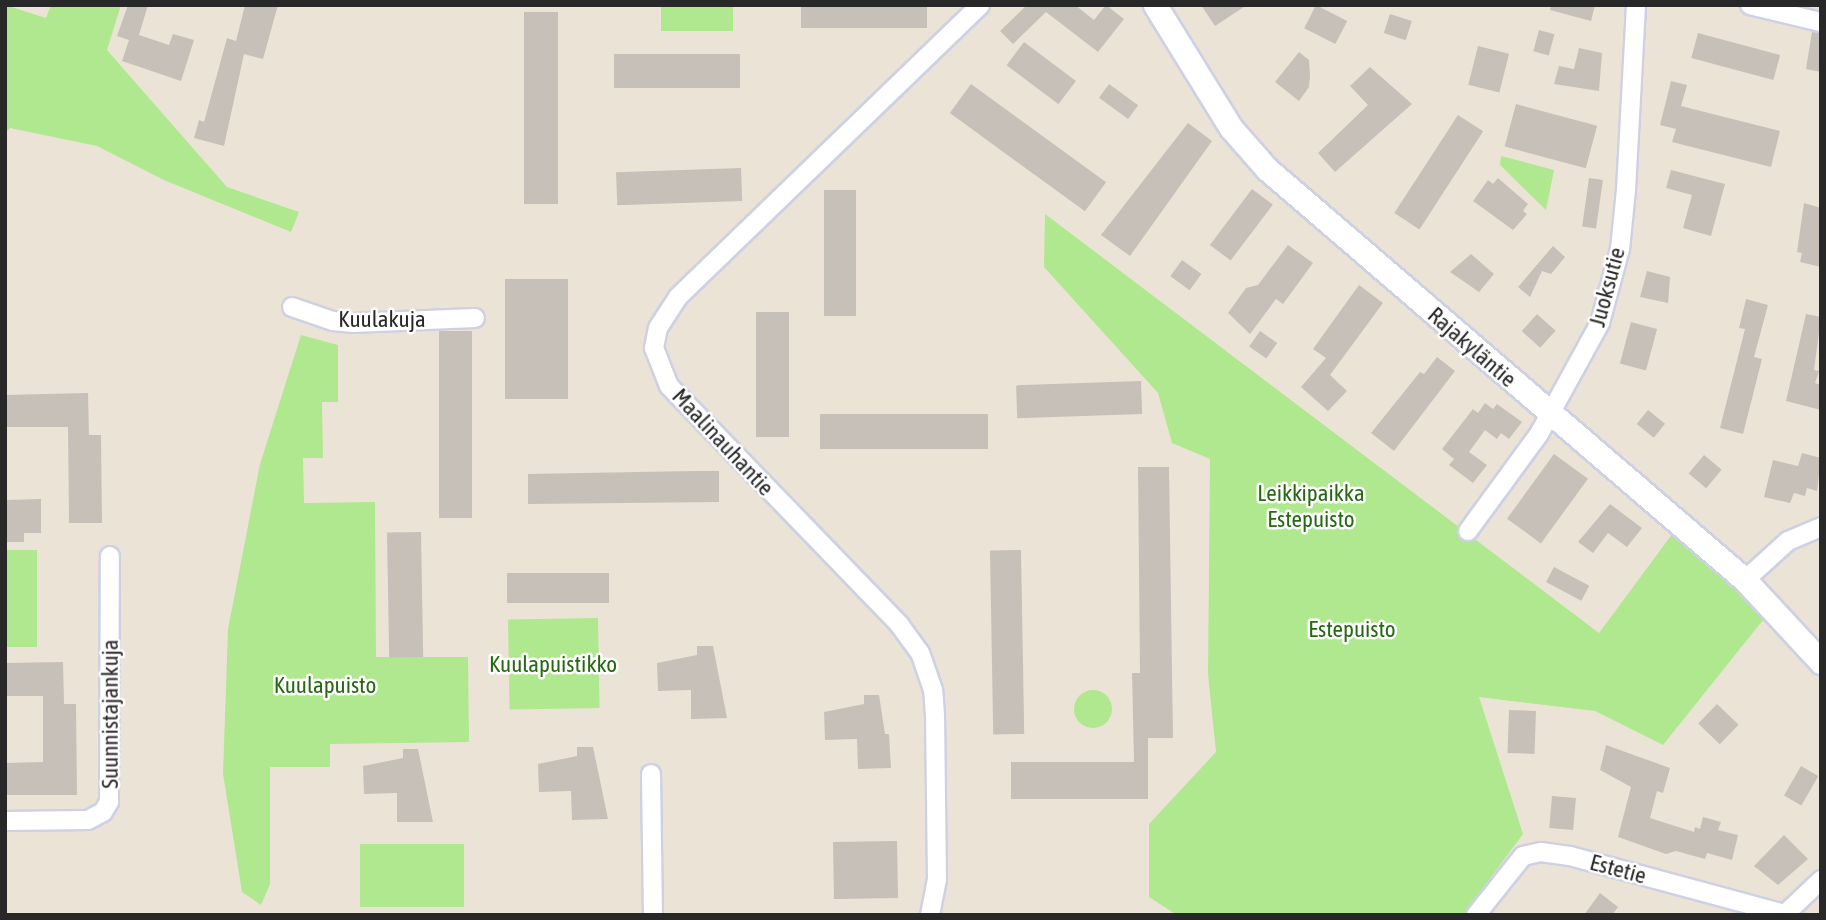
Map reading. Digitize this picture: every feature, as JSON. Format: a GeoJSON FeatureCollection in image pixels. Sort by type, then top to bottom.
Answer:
{"type":"FeatureCollection","features":[{"type":"Feature","properties":{"kind":"street","name":"Maalinauhantie"},"geometry":{"type":"LineString","coordinates":[[930,915],[937,879],[935,737],[933,690],[924,662],[899,624],[668,386],[654,348],[658,328],[678,297],[980,5]]}},
{"type":"Feature","properties":{"kind":"street","name":"Rajakyläntie"},"geometry":{"type":"LineString","coordinates":[[1155,5],[1231,128],[1267,169],[1745,580],[1821,662]]}},
{"type":"Feature","properties":{"kind":"street","name":"Juoksutie"},"geometry":{"type":"LineString","coordinates":[[1468,531],[1539,434],[1600,323],[1620,249],[1636,5]]}},
{"type":"Feature","properties":{"kind":"street"},"geometry":{"type":"LineString","coordinates":[[1750,5],[1821,22]]}},
{"type":"Feature","properties":{"kind":"street","name":"Kuulakuja"},"geometry":{"type":"LineString","coordinates":[[292,307],[353,323],[475,318]]}},
{"type":"Feature","properties":{"kind":"street"},"geometry":{"type":"LineString","coordinates":[[1745,580],[1788,541],[1821,527]]}},
{"type":"Feature","properties":{"kind":"street","name":"Suunnistajankuja"},"geometry":{"type":"LineString","coordinates":[[5,821],[88,820],[96,818],[109,802],[110,556]]}},
{"type":"Feature","properties":{"kind":"street"},"geometry":{"type":"LineString","coordinates":[[651,774],[653,915]]}},
{"type":"Feature","properties":{"kind":"street","name":"Estetie"},"geometry":{"type":"LineString","coordinates":[[1476,915],[1522,856],[1541,852],[1570,856],[1784,915]]}},
{"type":"Feature","properties":{"kind":"street"},"geometry":{"type":"LineString","coordinates":[[1784,915],[1821,880]]}},
{"type":"Feature","properties":{"kind":"green space"},"geometry":{"type":"Polygon","coordinates":[[[5,5],[46,18],[51,5],[121,5],[107,50],[227,187],[299,212],[291,232],[164,180],[97,146],[10,128],[5,133],[5,5]]]}},
{"type":"Feature","properties":{"kind":"green space"},"geometry":{"type":"Polygon","coordinates":[[[661,5],[733,5],[733,31],[661,31],[661,5]]]}},
{"type":"Feature","properties":{"kind":"green space"},"geometry":{"type":"Polygon","coordinates":[[[1501,156],[1554,170],[1546,210],[1500,165],[1501,156]]]}},
{"type":"Feature","properties":{"kind":"green space","name":"Estepuisto"},"geometry":{"type":"Polygon","coordinates":[[[1045,214],[1599,633],[1673,533],[1767,615],[1663,745],[1595,711],[1479,697],[1523,834],[1463,915],[1177,915],[1149,897],[1149,824],[1216,752],[1208,674],[1210,459],[1172,443],[1158,393],[1044,267],[1045,214]]]}},
{"type":"Feature","properties":{"kind":"green space","name":"Kuulapuisto"},"geometry":{"type":"Polygon","coordinates":[[[301,335],[338,345],[338,402],[322,402],[323,458],[303,458],[304,503],[375,502],[376,657],[468,657],[469,742],[330,744],[330,767],[270,767],[270,884],[261,905],[242,892],[223,774],[228,629],[260,464],[301,335]]]}},
{"type":"Feature","properties":{"kind":"green space"},"geometry":{"type":"Polygon","coordinates":[[[5,550],[37,550],[37,647],[5,647],[5,550]]]}},
{"type":"Feature","properties":{"kind":"green space","name":"Kuulapuistikko"},"geometry":{"type":"Polygon","coordinates":[[[598,618],[600,708],[510,710],[508,620],[598,618]]]}},
{"type":"Feature","properties":{"kind":"green space"},"geometry":{"type":"Polygon","coordinates":[[[1093,690],[1106,696],[1112,709],[1106,722],[1093,728],[1080,722],[1074,709],[1080,696],[1093,690]]]}},
{"type":"Feature","properties":{"kind":"green space"},"geometry":{"type":"Polygon","coordinates":[[[360,844],[464,844],[464,907],[360,907],[360,844]]]}},
{"type":"Feature","properties":{"kind":"building"},"geometry":{"type":"Polygon","coordinates":[[[128,5],[148,5],[139,35],[169,45],[173,34],[194,40],[181,81],[122,61],[129,40],[117,36],[128,5]]]}},
{"type":"Feature","properties":{"kind":"building"},"geometry":{"type":"Polygon","coordinates":[[[245,5],[278,5],[263,59],[244,54],[224,146],[194,138],[199,120],[204,122],[227,38],[236,41],[245,5]]]}},
{"type":"Feature","properties":{"kind":"building"},"geometry":{"type":"Polygon","coordinates":[[[801,5],[927,5],[927,28],[801,28],[801,5]]]}},
{"type":"Feature","properties":{"kind":"building"},"geometry":{"type":"Polygon","coordinates":[[[1027,5],[1075,5],[1094,20],[1106,5],[1124,19],[1098,52],[1046,12],[1013,44],[1000,31],[1027,5]]]}},
{"type":"Feature","properties":{"kind":"building"},"geometry":{"type":"Polygon","coordinates":[[[1201,5],[1247,5],[1215,26],[1201,5]]]}},
{"type":"Feature","properties":{"kind":"building"},"geometry":{"type":"Polygon","coordinates":[[[1316,5],[1347,21],[1335,44],[1304,28],[1316,5]]]}},
{"type":"Feature","properties":{"kind":"building"},"geometry":{"type":"Polygon","coordinates":[[[1551,5],[1595,5],[1591,21],[1550,10],[1551,5]]]}},
{"type":"Feature","properties":{"kind":"building"},"geometry":{"type":"Polygon","coordinates":[[[524,12],[558,12],[558,204],[524,204],[524,12]]]}},
{"type":"Feature","properties":{"kind":"building"},"geometry":{"type":"Polygon","coordinates":[[[1390,14],[1412,21],[1406,40],[1384,33],[1390,14]]]}},
{"type":"Feature","properties":{"kind":"building"},"geometry":{"type":"Polygon","coordinates":[[[1539,30],[1554,34],[1549,55],[1533,51],[1539,30]]]}},
{"type":"Feature","properties":{"kind":"building"},"geometry":{"type":"Polygon","coordinates":[[[1812,32],[1821,33],[1821,72],[1806,69],[1812,32]]]}},
{"type":"Feature","properties":{"kind":"building"},"geometry":{"type":"Polygon","coordinates":[[[1698,33],[1780,55],[1773,80],[1691,58],[1698,33]]]}},
{"type":"Feature","properties":{"kind":"building"},"geometry":{"type":"Polygon","coordinates":[[[1024,42],[1076,81],[1058,104],[1007,65],[1024,42]]]}},
{"type":"Feature","properties":{"kind":"building"},"geometry":{"type":"Polygon","coordinates":[[[1478,46],[1509,54],[1499,93],[1468,85],[1478,46]]]}},
{"type":"Feature","properties":{"kind":"building"},"geometry":{"type":"Polygon","coordinates":[[[1579,48],[1602,53],[1599,91],[1554,84],[1559,66],[1574,69],[1579,48]]]}},
{"type":"Feature","properties":{"kind":"building"},"geometry":{"type":"Polygon","coordinates":[[[1299,52],[1309,60],[1310,76],[1309,87],[1299,101],[1275,82],[1299,52]]]}},
{"type":"Feature","properties":{"kind":"building"},"geometry":{"type":"Polygon","coordinates":[[[614,54],[740,54],[740,88],[614,88],[614,54]]]}},
{"type":"Feature","properties":{"kind":"building"},"geometry":{"type":"Polygon","coordinates":[[[1370,67],[1412,104],[1335,172],[1318,153],[1368,105],[1350,86],[1370,67]]]}},
{"type":"Feature","properties":{"kind":"building"},"geometry":{"type":"Polygon","coordinates":[[[1671,81],[1687,85],[1681,106],[1780,131],[1771,167],[1672,142],[1676,129],[1660,125],[1671,81]]]}},
{"type":"Feature","properties":{"kind":"building"},"geometry":{"type":"Polygon","coordinates":[[[971,84],[1106,182],[1085,211],[950,113],[971,84]]]}},
{"type":"Feature","properties":{"kind":"building"},"geometry":{"type":"Polygon","coordinates":[[[1109,84],[1138,105],[1128,119],[1099,98],[1109,84]]]}},
{"type":"Feature","properties":{"kind":"building"},"geometry":{"type":"Polygon","coordinates":[[[1516,104],[1597,126],[1586,168],[1505,147],[1516,104]]]}},
{"type":"Feature","properties":{"kind":"building"},"geometry":{"type":"Polygon","coordinates":[[[1458,115],[1483,131],[1419,229],[1394,213],[1458,115]]]}},
{"type":"Feature","properties":{"kind":"building"},"geometry":{"type":"Polygon","coordinates":[[[1188,123],[1212,141],[1130,256],[1101,235],[1188,123]]]}},
{"type":"Feature","properties":{"kind":"building"},"geometry":{"type":"Polygon","coordinates":[[[741,168],[742,201],[617,205],[616,172],[741,168]]]}},
{"type":"Feature","properties":{"kind":"building"},"geometry":{"type":"Polygon","coordinates":[[[1671,170],[1725,184],[1711,236],[1683,228],[1692,195],[1666,188],[1671,170]]]}},
{"type":"Feature","properties":{"kind":"building"},"geometry":{"type":"Polygon","coordinates":[[[1498,178],[1528,204],[1523,211],[1527,214],[1513,230],[1473,201],[1488,180],[1493,184],[1498,178]]]}},
{"type":"Feature","properties":{"kind":"building"},"geometry":{"type":"Polygon","coordinates":[[[1589,178],[1603,180],[1596,228],[1582,227],[1589,178]]]}},
{"type":"Feature","properties":{"kind":"building"},"geometry":{"type":"Polygon","coordinates":[[[1252,189],[1273,205],[1231,261],[1210,245],[1252,189]]]}},
{"type":"Feature","properties":{"kind":"building"},"geometry":{"type":"Polygon","coordinates":[[[824,190],[856,190],[856,316],[824,316],[824,190]]]}},
{"type":"Feature","properties":{"kind":"building"},"geometry":{"type":"Polygon","coordinates":[[[1804,203],[1821,208],[1821,267],[1800,262],[1802,253],[1797,252],[1804,203]]]}},
{"type":"Feature","properties":{"kind":"building"},"geometry":{"type":"Polygon","coordinates":[[[1288,245],[1313,263],[1283,304],[1276,299],[1250,334],[1228,313],[1246,288],[1258,285],[1288,245]]]}},
{"type":"Feature","properties":{"kind":"building"},"geometry":{"type":"Polygon","coordinates":[[[1553,246],[1565,257],[1551,274],[1542,271],[1530,297],[1518,287],[1553,246]]]}},
{"type":"Feature","properties":{"kind":"building"},"geometry":{"type":"Polygon","coordinates":[[[1471,254],[1494,274],[1479,292],[1450,272],[1471,254]]]}},
{"type":"Feature","properties":{"kind":"building"},"geometry":{"type":"Polygon","coordinates":[[[1182,260],[1201,274],[1190,290],[1170,276],[1182,260]]]}},
{"type":"Feature","properties":{"kind":"building"},"geometry":{"type":"Polygon","coordinates":[[[1647,271],[1670,277],[1668,303],[1640,297],[1647,271]]]}},
{"type":"Feature","properties":{"kind":"building"},"geometry":{"type":"Polygon","coordinates":[[[505,279],[568,279],[568,399],[505,399],[505,279]]]}},
{"type":"Feature","properties":{"kind":"building"},"geometry":{"type":"Polygon","coordinates":[[[1359,285],[1383,303],[1330,375],[1347,391],[1328,411],[1301,387],[1326,358],[1313,349],[1359,285]]]}},
{"type":"Feature","properties":{"kind":"building"},"geometry":{"type":"Polygon","coordinates":[[[1746,299],[1768,305],[1754,357],[1762,359],[1743,434],[1720,428],[1745,329],[1739,328],[1746,299]]]}},
{"type":"Feature","properties":{"kind":"building"},"geometry":{"type":"Polygon","coordinates":[[[756,312],[789,312],[789,437],[756,437],[756,312]]]}},
{"type":"Feature","properties":{"kind":"building"},"geometry":{"type":"Polygon","coordinates":[[[1537,314],[1556,331],[1540,348],[1522,331],[1537,314]]]}},
{"type":"Feature","properties":{"kind":"building"},"geometry":{"type":"Polygon","coordinates":[[[1806,314],[1821,317],[1814,370],[1819,371],[1815,383],[1821,385],[1821,410],[1786,401],[1806,314]]]}},
{"type":"Feature","properties":{"kind":"building"},"geometry":{"type":"Polygon","coordinates":[[[1631,322],[1657,329],[1646,371],[1620,364],[1631,322]]]}},
{"type":"Feature","properties":{"kind":"building"},"geometry":{"type":"Polygon","coordinates":[[[439,331],[472,331],[472,518],[439,518],[439,331]]]}},
{"type":"Feature","properties":{"kind":"building"},"geometry":{"type":"Polygon","coordinates":[[[1260,331],[1277,343],[1266,359],[1249,347],[1260,331]]]}},
{"type":"Feature","properties":{"kind":"building"},"geometry":{"type":"Polygon","coordinates":[[[1437,357],[1455,371],[1394,451],[1371,433],[1420,372],[1424,374],[1437,357]]]}},
{"type":"Feature","properties":{"kind":"building"},"geometry":{"type":"Polygon","coordinates":[[[1141,381],[1142,414],[1017,418],[1016,385],[1141,381]]]}},
{"type":"Feature","properties":{"kind":"building"},"geometry":{"type":"Polygon","coordinates":[[[88,393],[89,435],[101,435],[102,523],[69,523],[68,427],[5,427],[5,395],[88,393]]]}},
{"type":"Feature","properties":{"kind":"building"},"geometry":{"type":"Polygon","coordinates":[[[1485,403],[1493,409],[1497,404],[1522,422],[1509,439],[1501,433],[1497,439],[1485,430],[1469,452],[1487,465],[1473,483],[1449,465],[1454,459],[1442,449],[1473,409],[1478,413],[1485,403]]]}},
{"type":"Feature","properties":{"kind":"building"},"geometry":{"type":"Polygon","coordinates":[[[1648,410],[1665,424],[1654,438],[1637,424],[1648,410]]]}},
{"type":"Feature","properties":{"kind":"building"},"geometry":{"type":"Polygon","coordinates":[[[820,414],[988,414],[988,449],[820,449],[820,414]]]}},
{"type":"Feature","properties":{"kind":"building"},"geometry":{"type":"Polygon","coordinates":[[[1802,453],[1821,458],[1817,491],[1807,488],[1805,496],[1794,493],[1790,503],[1764,497],[1773,460],[1798,466],[1802,453]]]}},
{"type":"Feature","properties":{"kind":"building"},"geometry":{"type":"Polygon","coordinates":[[[1554,454],[1588,479],[1541,543],[1507,519],[1554,454]]]}},
{"type":"Feature","properties":{"kind":"building"},"geometry":{"type":"Polygon","coordinates":[[[1704,455],[1722,470],[1706,488],[1689,473],[1704,455]]]}},
{"type":"Feature","properties":{"kind":"building"},"geometry":{"type":"Polygon","coordinates":[[[1138,467],[1169,467],[1173,738],[1148,738],[1148,799],[1011,799],[1011,762],[1134,762],[1132,673],[1140,673],[1138,467]]]}},
{"type":"Feature","properties":{"kind":"building"},"geometry":{"type":"Polygon","coordinates":[[[719,471],[719,502],[528,504],[528,474],[719,471]]]}},
{"type":"Feature","properties":{"kind":"building"},"geometry":{"type":"Polygon","coordinates":[[[41,499],[41,533],[24,533],[24,542],[5,542],[5,500],[41,499]]]}},
{"type":"Feature","properties":{"kind":"building"},"geometry":{"type":"Polygon","coordinates":[[[1610,504],[1642,528],[1627,547],[1608,533],[1593,553],[1578,542],[1610,504]]]}},
{"type":"Feature","properties":{"kind":"building"},"geometry":{"type":"Polygon","coordinates":[[[421,532],[423,657],[389,658],[387,533],[421,532]]]}},
{"type":"Feature","properties":{"kind":"building"},"geometry":{"type":"Polygon","coordinates":[[[1021,550],[1024,734],[993,735],[990,551],[1021,550]]]}},
{"type":"Feature","properties":{"kind":"building"},"geometry":{"type":"Polygon","coordinates":[[[1554,567],[1589,586],[1581,601],[1546,582],[1554,567]]]}},
{"type":"Feature","properties":{"kind":"building"},"geometry":{"type":"Polygon","coordinates":[[[507,573],[609,573],[609,603],[507,603],[507,573]]]}},
{"type":"Feature","properties":{"kind":"building"},"geometry":{"type":"Polygon","coordinates":[[[697,646],[713,646],[727,718],[691,719],[691,690],[658,691],[657,663],[697,655],[697,646]]]}},
{"type":"Feature","properties":{"kind":"building"},"geometry":{"type":"Polygon","coordinates":[[[63,662],[64,704],[76,704],[77,795],[5,795],[5,763],[43,762],[43,696],[5,696],[5,663],[63,662]]]}},
{"type":"Feature","properties":{"kind":"building"},"geometry":{"type":"Polygon","coordinates":[[[864,695],[879,695],[885,734],[889,734],[891,768],[858,769],[857,739],[825,740],[824,712],[864,704],[864,695]]]}},
{"type":"Feature","properties":{"kind":"building"},"geometry":{"type":"Polygon","coordinates":[[[1717,704],[1739,725],[1720,744],[1698,723],[1717,704]]]}},
{"type":"Feature","properties":{"kind":"building"},"geometry":{"type":"Polygon","coordinates":[[[1509,710],[1536,711],[1534,754],[1507,753],[1509,710]]]}},
{"type":"Feature","properties":{"kind":"building"},"geometry":{"type":"Polygon","coordinates":[[[1606,745],[1670,768],[1663,793],[1657,791],[1650,818],[1694,832],[1695,827],[1700,829],[1703,817],[1721,822],[1718,830],[1738,835],[1732,860],[1707,853],[1705,859],[1676,851],[1666,854],[1618,837],[1631,787],[1600,770],[1606,745]]]}},
{"type":"Feature","properties":{"kind":"building"},"geometry":{"type":"Polygon","coordinates":[[[577,747],[593,747],[608,819],[572,820],[571,791],[539,792],[538,764],[577,756],[577,747]]]}},
{"type":"Feature","properties":{"kind":"building"},"geometry":{"type":"Polygon","coordinates":[[[403,749],[418,749],[433,822],[397,822],[397,793],[364,794],[363,766],[403,758],[403,749]]]}},
{"type":"Feature","properties":{"kind":"building"},"geometry":{"type":"Polygon","coordinates":[[[1801,766],[1818,776],[1801,805],[1784,795],[1801,766]]]}},
{"type":"Feature","properties":{"kind":"building"},"geometry":{"type":"Polygon","coordinates":[[[1552,796],[1576,798],[1573,830],[1549,828],[1552,796]]]}},
{"type":"Feature","properties":{"kind":"building"},"geometry":{"type":"Polygon","coordinates":[[[1784,835],[1808,859],[1778,885],[1754,866],[1784,835]]]}},
{"type":"Feature","properties":{"kind":"building"},"geometry":{"type":"Polygon","coordinates":[[[897,841],[898,898],[834,899],[833,842],[897,841]]]}},
{"type":"Feature","properties":{"kind":"building"},"geometry":{"type":"Polygon","coordinates":[[[1600,893],[1618,907],[1612,915],[1584,915],[1600,893]]]}},
{"type":"Feature","properties":{"kind":"park label","name":"Leikkipaikka Estepuisto"},"geometry":{"type":"Point","coordinates":[1311,506]}}]}
